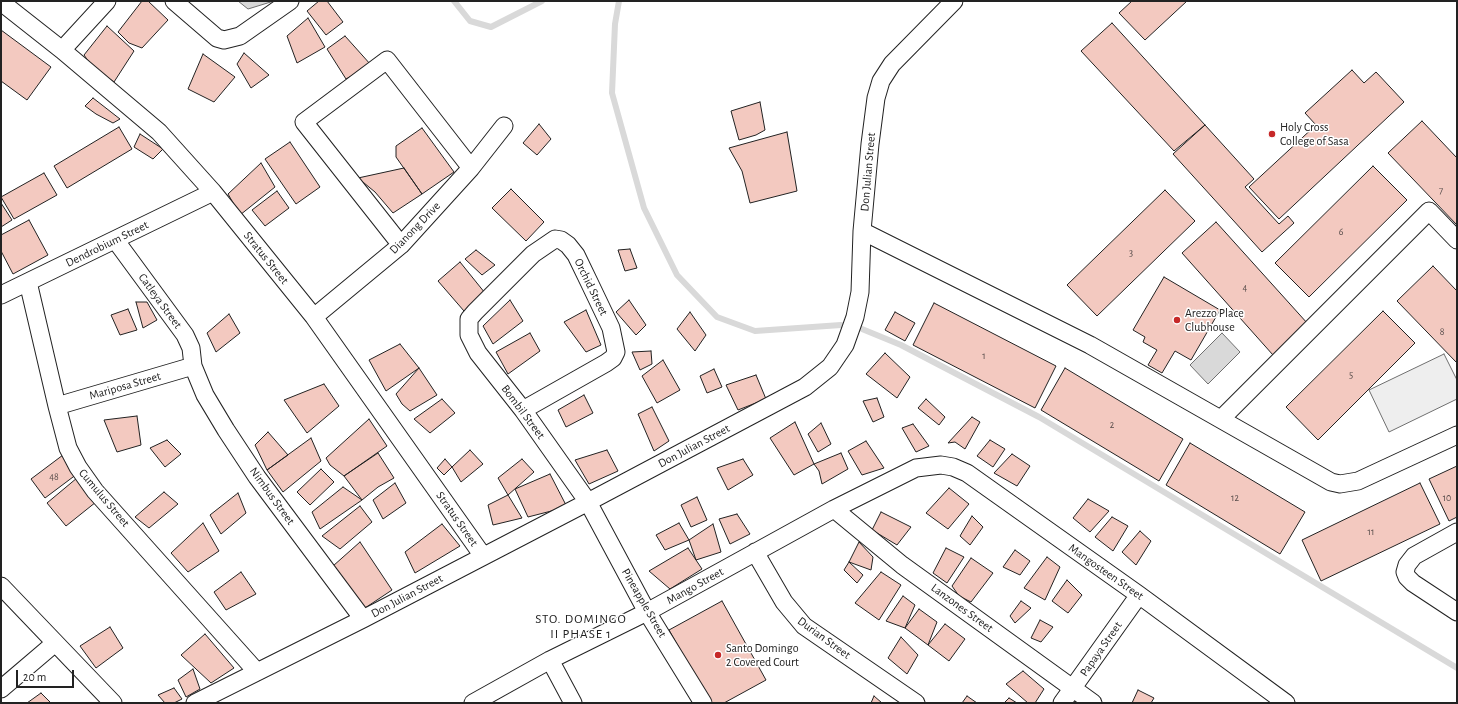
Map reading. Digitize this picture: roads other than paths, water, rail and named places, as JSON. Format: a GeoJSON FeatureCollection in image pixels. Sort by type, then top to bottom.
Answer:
{"type":"FeatureCollection","features":[{"type":"Feature","properties":{"kind":"street"},"geometry":{"type":"LineString","coordinates":[[62,50],[107,1]]}},
{"type":"Feature","properties":{"kind":"street"},"geometry":{"type":"LineString","coordinates":[[174,1],[217,38],[224,40],[240,36],[290,1]]}},
{"type":"Feature","properties":{"kind":"street","name":"Don Julian Street"},"geometry":{"type":"LineString","coordinates":[[195,703],[363,619],[588,502],[805,387],[830,367],[845,345],[855,317],[860,292],[862,230],[870,144],[876,98],[881,81],[892,64],[954,1]]}},
{"type":"Feature","properties":{"kind":"street","name":"Stratus Street"},"geometry":{"type":"LineString","coordinates":[[1,2],[62,50],[160,132],[213,192],[314,317],[483,556]]}},
{"type":"Feature","properties":{"kind":"street"},"geometry":{"type":"LineString","coordinates":[[400,245],[304,122],[386,60],[471,168]]}},
{"type":"Feature","properties":{"kind":"street","name":"Dianong Drive"},"geometry":{"type":"LineString","coordinates":[[314,317],[400,245],[471,168],[504,126]]}},
{"type":"Feature","properties":{"kind":"street","name":"Dendrobium Street"},"geometry":{"type":"LineString","coordinates":[[1,295],[116,241],[213,192]]}},
{"type":"Feature","properties":{"kind":"street"},"geometry":{"type":"LineString","coordinates":[[1221,419],[1430,211],[1457,240]]}},
{"type":"Feature","properties":{"kind":"street"},"geometry":{"type":"LineString","coordinates":[[862,230],[1090,345],[1320,476],[1340,484],[1358,481],[1457,435]]}},
{"type":"Feature","properties":{"kind":"street","name":"Orchid Street"},"geometry":{"type":"LineString","coordinates":[[469,319],[533,254],[555,239],[561,240],[568,245],[576,255],[611,328],[616,352],[613,358],[606,364],[523,410]]}},
{"type":"Feature","properties":{"kind":"street","name":"Catleya Street"},"geometry":{"type":"LineString","coordinates":[[116,241],[180,326],[191,348],[193,366]]}},
{"type":"Feature","properties":{"kind":"street","name":"Cumulus Street"},"geometry":{"type":"LineString","coordinates":[[28,282],[68,448],[78,467],[95,491],[257,672]]}},
{"type":"Feature","properties":{"kind":"street","name":"Bombil Street"},"geometry":{"type":"LineString","coordinates":[[469,319],[469,335],[478,353],[523,410],[588,502]]}},
{"type":"Feature","properties":{"kind":"street","name":"Mariposa Street"},"geometry":{"type":"LineString","coordinates":[[57,406],[193,366]]}},
{"type":"Feature","properties":{"kind":"street","name":"Nimbus Street"},"geometry":{"type":"LineString","coordinates":[[193,366],[205,395],[234,442],[258,477],[363,619]]}},
{"type":"Feature","properties":{"kind":"street","name":"Mangosteen Street"},"geometry":{"type":"LineString","coordinates":[[916,468],[941,465],[953,467],[967,473],[1139,595],[1286,703]]}},
{"type":"Feature","properties":{"kind":"street","name":"Mango Street"},"geometry":{"type":"LineString","coordinates":[[473,703],[550,660],[647,612],[834,509],[916,468]]}},
{"type":"Feature","properties":{"kind":"street","name":"Pineapple Street"},"geometry":{"type":"LineString","coordinates":[[588,502],[647,612],[703,703]]}},
{"type":"Feature","properties":{"kind":"street","name":"Lanzones Street"},"geometry":{"type":"LineString","coordinates":[[834,509],[902,564],[1093,703]]}},
{"type":"Feature","properties":{"kind":"street"},"geometry":{"type":"LineString","coordinates":[[1457,532],[1414,556],[1407,565],[1405,572],[1407,577],[1413,583],[1457,612]]}},
{"type":"Feature","properties":{"kind":"street","name":"Durian Street"},"geometry":{"type":"LineString","coordinates":[[755,552],[784,602],[804,626],[916,703]]}},
{"type":"Feature","properties":{"kind":"street"},"geometry":{"type":"LineString","coordinates":[[1,586],[113,703]]}},
{"type":"Feature","properties":{"kind":"street","name":"Papaya Street"},"geometry":{"type":"LineString","coordinates":[[1062,703],[1139,595]]}},
{"type":"Feature","properties":{"kind":"street"},"geometry":{"type":"LineString","coordinates":[[1,689],[56,643]]}},
{"type":"Feature","properties":{"kind":"street"},"geometry":{"type":"LineString","coordinates":[[550,660],[573,703]]}},
{"type":"Feature","properties":{"kind":"waterway"},"geometry":{"type":"LineString","coordinates":[[454,1],[470,21],[491,27],[542,1]]}},
{"type":"Feature","properties":{"kind":"waterway"},"geometry":{"type":"LineString","coordinates":[[619,1],[615,24],[612,93],[644,208],[677,275],[717,317],[755,331],[841,325]]}},
{"type":"Feature","properties":{"kind":"waterway"},"geometry":{"type":"LineString","coordinates":[[862,329],[901,345],[1039,417],[1457,668]]}},
{"type":"Feature","properties":{"kind":"place","name":"Holy Cross College of Sasa"},"geometry":{"type":"Point","coordinates":[1272,134]}},
{"type":"Feature","properties":{"kind":"place","name":"Arezzo Place Clubhouse"},"geometry":{"type":"Point","coordinates":[1177,320]}},
{"type":"Feature","properties":{"kind":"place","name":"Santo Domingo 2 Covered Court"},"geometry":{"type":"Point","coordinates":[718,655]}},
{"type":"Feature","properties":{"kind":"district","name":"STO. DOMINGO II PHASE 1"},"geometry":{"type":"Point","coordinates":[581,626]}}]}
